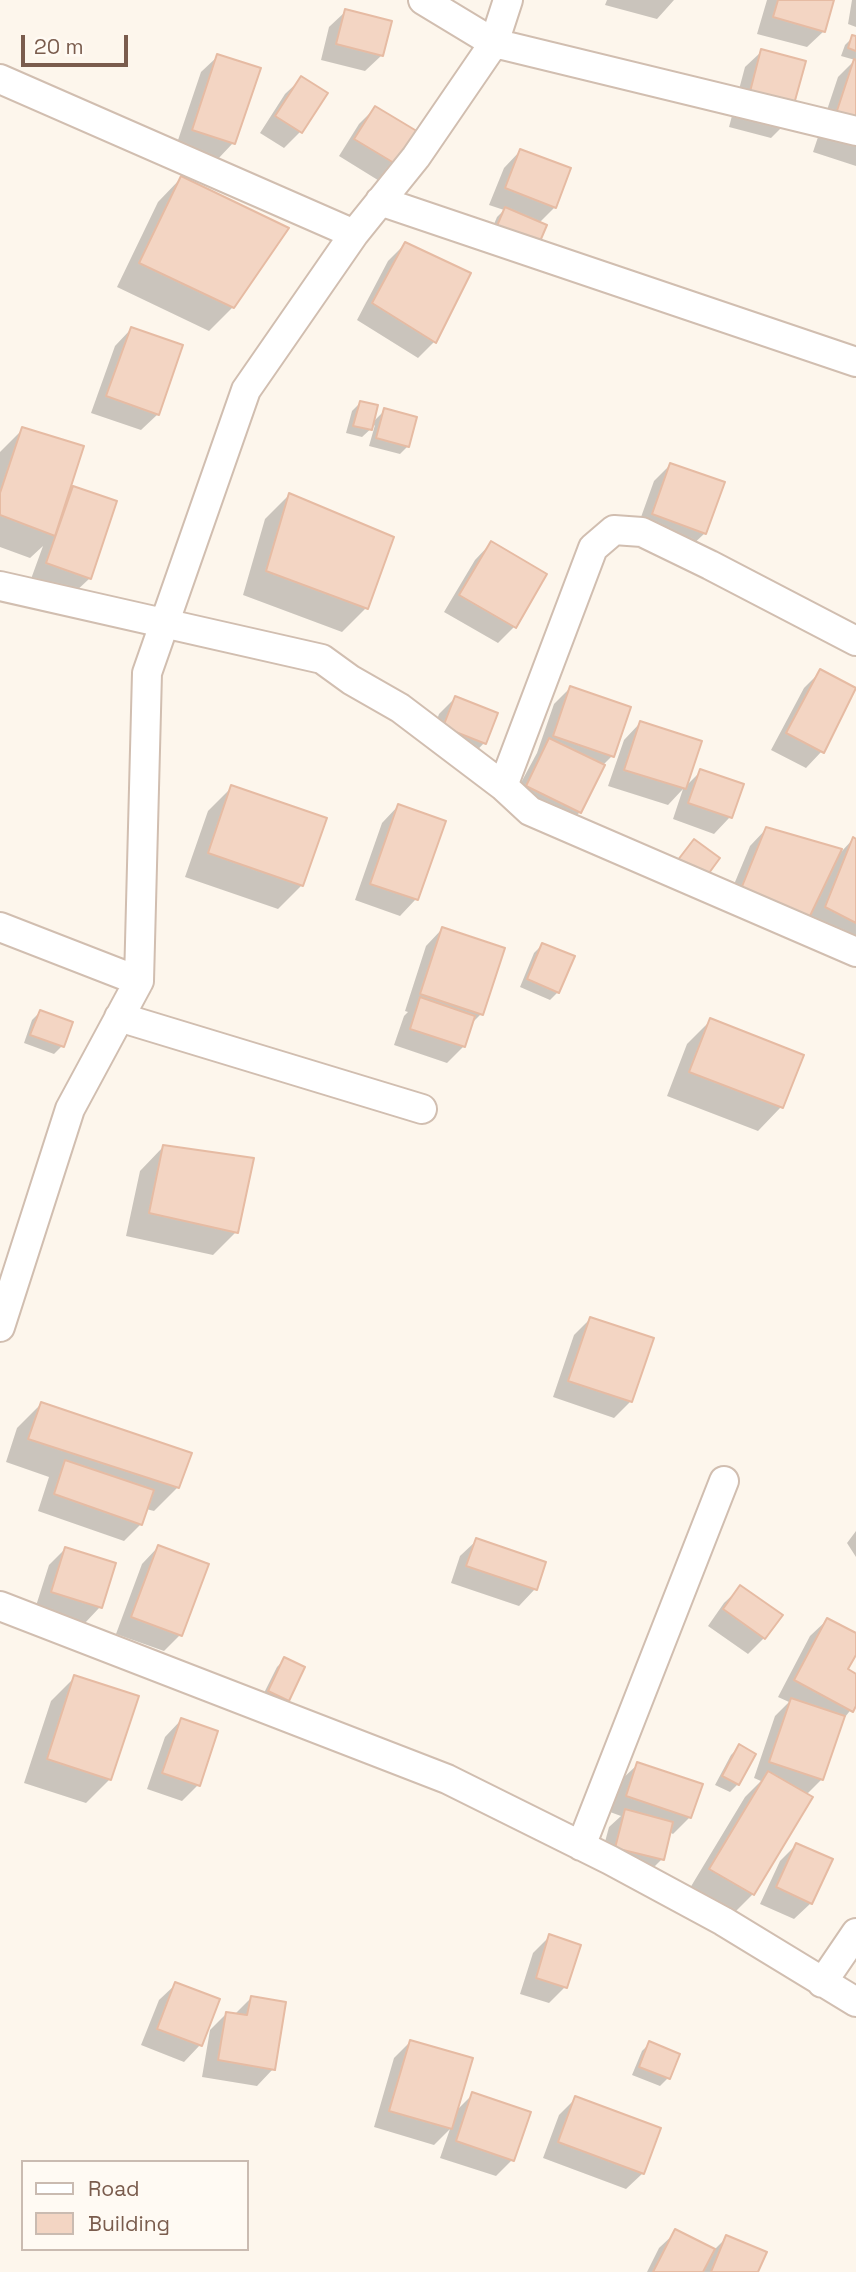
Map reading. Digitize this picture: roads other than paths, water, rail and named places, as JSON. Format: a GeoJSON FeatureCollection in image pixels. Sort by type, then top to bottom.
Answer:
{"type":"FeatureCollection","features":[{"type":"Feature","properties":{"kind":"street"},"geometry":{"type":"LineString","coordinates":[[423,0],[494,43],[856,131]]}},
{"type":"Feature","properties":{"kind":"street"},"geometry":{"type":"LineString","coordinates":[[0,1326],[70,1109],[139,981],[147,673],[246,390],[354,234],[416,157],[494,43],[508,0]]}},
{"type":"Feature","properties":{"kind":"street"},"geometry":{"type":"LineString","coordinates":[[0,79],[354,234]]}},
{"type":"Feature","properties":{"kind":"street"},"geometry":{"type":"LineString","coordinates":[[380,201],[856,362]]}},
{"type":"Feature","properties":{"kind":"street"},"geometry":{"type":"LineString","coordinates":[[503,786],[593,548],[614,530],[642,532],[856,641]]}},
{"type":"Feature","properties":{"kind":"street"},"geometry":{"type":"LineString","coordinates":[[0,586],[322,659],[351,680],[400,708],[503,786],[530,811],[856,952]]}},
{"type":"Feature","properties":{"kind":"street"},"geometry":{"type":"LineString","coordinates":[[0,927],[139,981]]}},
{"type":"Feature","properties":{"kind":"street"},"geometry":{"type":"LineString","coordinates":[[119,1017],[422,1110]]}},
{"type":"Feature","properties":{"kind":"street"},"geometry":{"type":"LineString","coordinates":[[581,1846],[724,1481]]}},
{"type":"Feature","properties":{"kind":"street"},"geometry":{"type":"LineString","coordinates":[[0,1606],[447,1779],[723,1921],[856,2002]]}},
{"type":"Feature","properties":{"kind":"street"},"geometry":{"type":"LineString","coordinates":[[822,1983],[856,1933]]}}]}
